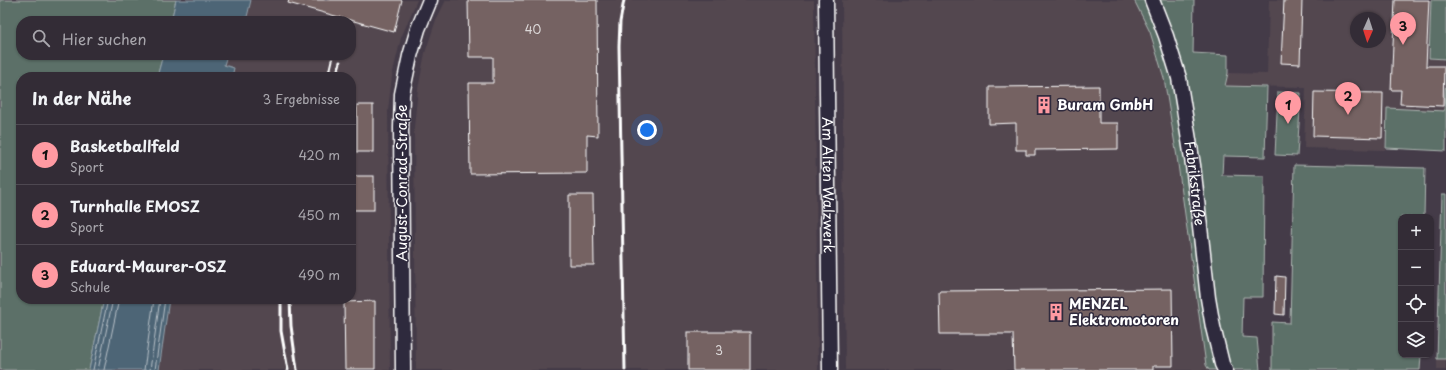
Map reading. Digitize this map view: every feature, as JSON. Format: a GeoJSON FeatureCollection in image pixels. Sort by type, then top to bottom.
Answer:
{"type":"FeatureCollection","features":[{"type":"Feature","properties":{"kind":"street","name":"August-Conrad-Straße"},"geometry":{"type":"LineString","coordinates":[[403,370],[402,94],[418,29],[430,0]]}},
{"type":"Feature","properties":{"kind":"street","name":"Am Alten Walzwerk"},"geometry":{"type":"LineString","coordinates":[[826,0],[830,370]]}},
{"type":"Feature","properties":{"kind":"street","name":"Fabrikstraße"},"geometry":{"type":"LineString","coordinates":[[1152,0],[1166,36],[1179,78],[1193,165],[1208,298],[1215,335],[1222,364],[1225,370]]}},
{"type":"Feature","properties":{"kind":"shaded area"},"geometry":{"type":"Polygon","coordinates":[[[251,0],[417,0],[401,38],[392,76],[388,110],[390,370],[159,370],[168,304],[356,304],[356,72],[233,72],[234,68],[224,65],[226,60],[356,60],[356,16],[247,16],[251,0]]]}},
{"type":"Feature","properties":{"kind":"shaded area"},"geometry":{"type":"Polygon","coordinates":[[[446,0],[814,0],[818,370],[416,370],[414,127],[418,89],[425,53],[436,20],[446,0]]]}},
{"type":"Feature","properties":{"kind":"shaded area"},"geometry":{"type":"Polygon","coordinates":[[[842,0],[1134,0],[1150,32],[1164,78],[1177,157],[1206,365],[1209,370],[845,370],[842,0]]]}},
{"type":"Feature","properties":{"kind":"shaded area"},"geometry":{"type":"Polygon","coordinates":[[[1269,0],[1431,0],[1429,58],[1446,59],[1444,111],[1387,108],[1385,150],[1304,148],[1306,87],[1225,86],[1228,73],[1267,74],[1269,0]]]}},
{"type":"Feature","properties":{"kind":"shaded area"},"geometry":{"type":"Polygon","coordinates":[[[1437,359],[1446,359],[1446,370],[1437,370],[1437,359]]]}},
{"type":"Feature","properties":{"kind":"green space"},"geometry":{"type":"Polygon","coordinates":[[[0,0],[176,0],[172,16],[16,16],[16,60],[162,60],[158,72],[16,72],[16,304],[103,304],[89,370],[0,370],[0,0]]]}},
{"type":"Feature","properties":{"kind":"green space"},"geometry":{"type":"Polygon","coordinates":[[[1134,0],[1194,0],[1193,53],[1228,55],[1228,73],[1225,86],[1267,87],[1265,157],[1223,156],[1222,175],[1264,176],[1263,297],[1243,297],[1242,337],[1257,338],[1260,370],[1209,370],[1206,365],[1177,157],[1164,78],[1150,32],[1134,0]]]}},
{"type":"Feature","properties":{"kind":"green space"},"geometry":{"type":"Polygon","coordinates":[[[1431,0],[1446,0],[1446,59],[1429,58],[1431,0]]]}},
{"type":"Feature","properties":{"kind":"green space"},"geometry":{"type":"Polygon","coordinates":[[[1446,74],[1446,151],[1386,148],[1387,108],[1444,111],[1446,74]]]}},
{"type":"Feature","properties":{"kind":"green space"},"geometry":{"type":"Polygon","coordinates":[[[1278,92],[1301,93],[1297,156],[1275,155],[1278,92]]]}},
{"type":"Feature","properties":{"kind":"green space"},"geometry":{"type":"Polygon","coordinates":[[[1294,165],[1425,168],[1424,214],[1398,214],[1398,358],[1421,358],[1420,370],[1272,370],[1272,322],[1290,323],[1294,165]]]}},
{"type":"Feature","properties":{"kind":"green space"},"geometry":{"type":"Polygon","coordinates":[[[1442,194],[1446,194],[1446,359],[1437,359],[1442,194]]]}},
{"type":"Feature","properties":{"kind":"water"},"geometry":{"type":"Polygon","coordinates":[[[176,0],[251,0],[247,16],[172,16],[176,0]]]}},
{"type":"Feature","properties":{"kind":"water"},"geometry":{"type":"Polygon","coordinates":[[[162,60],[226,60],[224,65],[234,68],[233,72],[158,72],[162,60]]]}},
{"type":"Feature","properties":{"kind":"water"},"geometry":{"type":"Polygon","coordinates":[[[103,304],[168,304],[159,370],[89,370],[103,304]]]}},
{"type":"Feature","properties":{"kind":"building"},"geometry":{"type":"Polygon","coordinates":[[[289,0],[402,0],[394,32],[356,22],[356,16],[336,16],[288,3],[289,0]]]}},
{"type":"Feature","properties":{"kind":"building"},"geometry":{"type":"Polygon","coordinates":[[[468,0],[597,0],[598,136],[587,135],[587,173],[470,174],[469,83],[493,83],[493,57],[469,57],[468,0]]]}},
{"type":"Feature","properties":{"kind":"building"},"geometry":{"type":"Polygon","coordinates":[[[1284,0],[1302,0],[1300,64],[1281,63],[1284,0]]]}},
{"type":"Feature","properties":{"kind":"building"},"geometry":{"type":"Polygon","coordinates":[[[1395,0],[1429,0],[1426,66],[1444,66],[1443,106],[1400,104],[1401,90],[1391,90],[1395,0]]]}},
{"type":"Feature","properties":{"kind":"building","name":"Buram GmbH"},"geometry":{"type":"Polygon","coordinates":[[[1099,86],[1099,123],[1118,123],[1118,149],[1035,150],[1035,155],[1026,155],[1026,150],[1016,150],[1016,123],[989,124],[989,87],[1099,86]]]}},
{"type":"Feature","properties":{"kind":"building"},"geometry":{"type":"Polygon","coordinates":[[[1314,92],[1383,93],[1382,138],[1313,136],[1314,92]]]}},
{"type":"Feature","properties":{"kind":"building"},"geometry":{"type":"Polygon","coordinates":[[[357,105],[373,105],[373,152],[357,152],[357,105]]]}},
{"type":"Feature","properties":{"kind":"building"},"geometry":{"type":"Polygon","coordinates":[[[356,176],[374,176],[374,210],[356,210],[356,176]]]}},
{"type":"Feature","properties":{"kind":"building"},"geometry":{"type":"Polygon","coordinates":[[[569,195],[593,195],[594,265],[569,265],[569,195]]]}},
{"type":"Feature","properties":{"kind":"building"},"geometry":{"type":"Polygon","coordinates":[[[1276,276],[1285,277],[1284,315],[1275,314],[1276,276]]]}},
{"type":"Feature","properties":{"kind":"building","name":"MENZEL Elektromotoren"},"geometry":{"type":"Polygon","coordinates":[[[1172,289],[1173,366],[1153,366],[1153,370],[1014,370],[1013,334],[940,334],[939,291],[1172,289]]]}},
{"type":"Feature","properties":{"kind":"building"},"geometry":{"type":"Polygon","coordinates":[[[375,301],[375,369],[345,369],[344,304],[356,304],[356,302],[375,301]]]}},
{"type":"Feature","properties":{"kind":"building"},"geometry":{"type":"Polygon","coordinates":[[[688,332],[750,332],[750,370],[688,370],[688,332]]]}},
{"type":"Feature","properties":{"kind":"railway"},"geometry":{"type":"LineString","coordinates":[[624,0],[620,22],[619,46],[625,370]]}},
{"type":"Feature","properties":{"kind":"railway"},"geometry":{"type":"LineString","coordinates":[[329,72],[332,60]]}},
{"type":"Feature","properties":{"kind":"railway"},"geometry":{"type":"LineString","coordinates":[[337,72],[340,62]]}},
{"type":"Feature","properties":{"kind":"railway"},"geometry":{"type":"LineString","coordinates":[[281,304],[281,331],[288,370]]}},
{"type":"Feature","properties":{"kind":"railway"},"geometry":{"type":"LineString","coordinates":[[290,304],[291,326],[297,370]]}},
{"type":"Feature","properties":{"kind":"place","name":"Eduard-Maurer-OSZ"},"geometry":{"type":"Point","coordinates":[1403,45]}},
{"type":"Feature","properties":{"kind":"place","name":"Buram GmbH"},"geometry":{"type":"Point","coordinates":[1044,105]}},
{"type":"Feature","properties":{"kind":"place","name":"Turnhalle EMOSZ"},"geometry":{"type":"Point","coordinates":[1348,115]}},
{"type":"Feature","properties":{"kind":"place","name":"Basketballfeld"},"geometry":{"type":"Point","coordinates":[1288,124]}},
{"type":"Feature","properties":{"kind":"place","name":"MENZEL Elektromotoren"},"geometry":{"type":"Point","coordinates":[1056,312]}}]}
